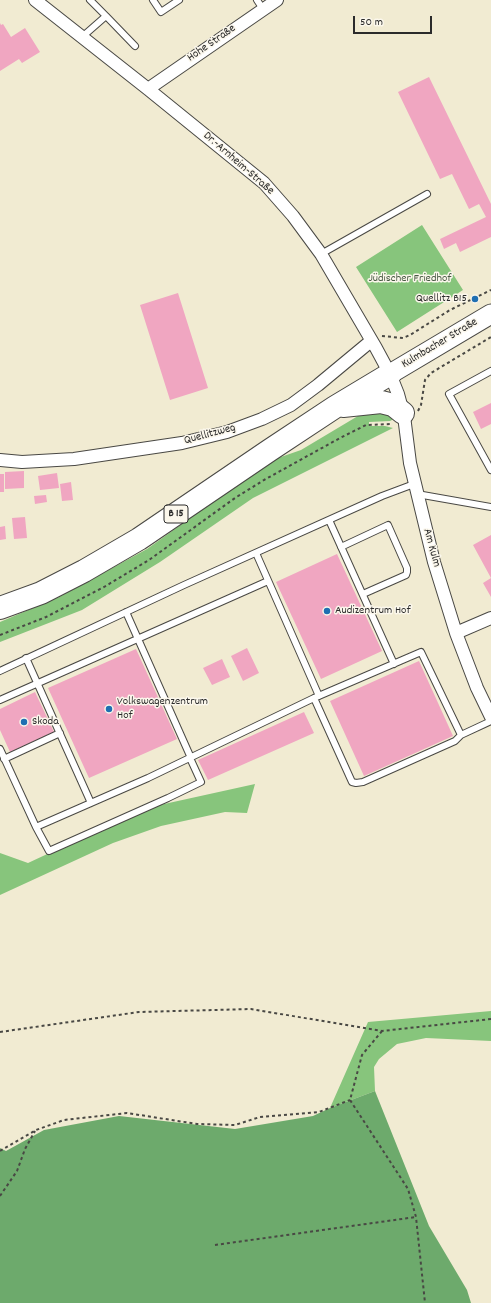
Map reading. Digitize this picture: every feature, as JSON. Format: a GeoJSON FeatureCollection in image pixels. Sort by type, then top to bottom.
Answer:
{"type":"FeatureCollection","features":[{"type":"Feature","properties":{"kind":"highway","name":"B 15"},"geometry":{"type":"LineString","coordinates":[[0,608],[41,593],[84,571],[139,539],[335,407],[390,374]]}},
{"type":"Feature","properties":{"kind":"highway"},"geometry":{"type":"LineString","coordinates":[[335,407],[382,402],[393,405],[404,418]]}},
{"type":"Feature","properties":{"kind":"main road","name":"Kulmbacher Straße"},"geometry":{"type":"LineString","coordinates":[[390,374],[491,314]]}},
{"type":"Feature","properties":{"kind":"street","name":"Dr.-Arnheim-Straße"},"geometry":{"type":"LineString","coordinates":[[35,0],[264,183],[293,216],[321,254],[390,374]]}},
{"type":"Feature","properties":{"kind":"street","name":"Hohe Straße"},"geometry":{"type":"LineString","coordinates":[[148,89],[260,5],[277,0]]}},
{"type":"Feature","properties":{"kind":"street","name":"Quellitzweg"},"geometry":{"type":"LineString","coordinates":[[0,460],[22,462],[74,458],[182,443],[227,432],[262,419],[291,405],[372,341]]}},
{"type":"Feature","properties":{"kind":"street","name":"Am Kulm"},"geometry":{"type":"LineString","coordinates":[[390,374],[398,394],[404,418],[415,489],[434,562],[456,633],[477,688],[491,717]]}},
{"type":"Feature","properties":{"kind":"street"},"geometry":{"type":"LineString","coordinates":[[456,633],[491,618]]}},
{"type":"Feature","properties":{"kind":"lane"},"geometry":{"type":"LineString","coordinates":[[90,0],[135,46]]}},
{"type":"Feature","properties":{"kind":"lane"},"geometry":{"type":"LineString","coordinates":[[153,0],[161,12],[179,0]]}},
{"type":"Feature","properties":{"kind":"lane"},"geometry":{"type":"LineString","coordinates":[[82,37],[106,16]]}},
{"type":"Feature","properties":{"kind":"lane"},"geometry":{"type":"LineString","coordinates":[[321,254],[427,194]]}},
{"type":"Feature","properties":{"kind":"lane"},"geometry":{"type":"LineString","coordinates":[[491,371],[449,394],[491,470]]}},
{"type":"Feature","properties":{"kind":"lane"},"geometry":{"type":"LineString","coordinates":[[0,671],[382,496],[415,489],[491,508]]}},
{"type":"Feature","properties":{"kind":"lane"},"geometry":{"type":"LineString","coordinates":[[329,520],[394,664]]}},
{"type":"Feature","properties":{"kind":"lane"},"geometry":{"type":"LineString","coordinates":[[341,547],[388,526],[407,568],[406,575],[363,594]]}},
{"type":"Feature","properties":{"kind":"lane"},"geometry":{"type":"LineString","coordinates":[[256,553],[352,782],[362,782],[454,741],[461,735],[491,721]]}},
{"type":"Feature","properties":{"kind":"lane"},"geometry":{"type":"LineString","coordinates":[[0,700],[268,581]]}},
{"type":"Feature","properties":{"kind":"lane"},"geometry":{"type":"LineString","coordinates":[[0,749],[48,851],[201,782],[126,612]]}},
{"type":"Feature","properties":{"kind":"lane"},"geometry":{"type":"LineString","coordinates":[[36,827],[148,778],[317,697],[421,652],[461,735]]}},
{"type":"Feature","properties":{"kind":"lane"},"geometry":{"type":"LineString","coordinates":[[26,658],[90,803]]}},
{"type":"Feature","properties":{"kind":"lane"},"geometry":{"type":"LineString","coordinates":[[4,759],[60,734]]}},
{"type":"Feature","properties":{"kind":"path"},"geometry":{"type":"LineString","coordinates":[[372,341],[383,336],[389,336],[396,339],[403,338],[450,310],[491,290]]}},
{"type":"Feature","properties":{"kind":"path"},"geometry":{"type":"LineString","coordinates":[[0,635],[46,616],[104,587],[149,560],[235,498],[264,480],[340,438],[366,425],[388,424],[415,414],[421,405],[425,380],[427,377],[463,353],[491,337]]}},
{"type":"Feature","properties":{"kind":"path"},"geometry":{"type":"LineString","coordinates":[[0,1032],[139,1012],[251,1009],[382,1031],[491,1019]]}},
{"type":"Feature","properties":{"kind":"path"},"geometry":{"type":"LineString","coordinates":[[382,1031],[362,1055],[350,1100],[408,1189],[416,1217],[425,1303]]}},
{"type":"Feature","properties":{"kind":"path"},"geometry":{"type":"LineString","coordinates":[[0,1151],[36,1130],[64,1120],[127,1113],[197,1124],[234,1125],[260,1117],[319,1112],[350,1100]]}},
{"type":"Feature","properties":{"kind":"path"},"geometry":{"type":"LineString","coordinates":[[0,1196],[17,1171],[25,1149],[36,1130]]}},
{"type":"Feature","properties":{"kind":"path"},"geometry":{"type":"LineString","coordinates":[[216,1245],[416,1217]]}},
{"type":"Feature","properties":{"kind":"green space","name":"Jüdischer Friedhof"},"geometry":{"type":"Polygon","coordinates":[[[422,225],[463,290],[397,332],[356,267],[422,225]]]}},
{"type":"Feature","properties":{"kind":"green space"},"geometry":{"type":"Polygon","coordinates":[[[373,407],[394,417],[390,421],[369,422],[369,426],[385,426],[393,428],[253,498],[160,562],[82,610],[0,642],[0,622],[59,597],[147,549],[253,473],[278,458],[301,450],[373,407]]]}},
{"type":"Feature","properties":{"kind":"green space"},"geometry":{"type":"Polygon","coordinates":[[[255,784],[247,813],[225,812],[161,826],[113,843],[0,895],[0,853],[28,863],[146,808],[255,784]]]}},
{"type":"Feature","properties":{"kind":"green space"},"geometry":{"type":"Polygon","coordinates":[[[491,1011],[491,1041],[426,1038],[397,1044],[379,1059],[374,1067],[375,1091],[330,1108],[368,1022],[491,1011]]]}},
{"type":"Feature","properties":{"kind":"green space"},"geometry":{"type":"Polygon","coordinates":[[[375,1091],[429,1226],[467,1290],[471,1303],[0,1303],[0,1148],[6,1151],[44,1130],[119,1116],[235,1129],[313,1116],[375,1091]]]}},
{"type":"Feature","properties":{"kind":"building"},"geometry":{"type":"Polygon","coordinates":[[[0,23],[1,25],[3,24],[11,37],[25,28],[40,52],[22,63],[19,59],[0,71],[0,23]]]}},
{"type":"Feature","properties":{"kind":"building"},"geometry":{"type":"Polygon","coordinates":[[[429,77],[491,204],[491,237],[460,252],[456,243],[444,249],[440,239],[486,217],[479,204],[469,209],[452,174],[440,179],[398,92],[429,77]]]}},
{"type":"Feature","properties":{"kind":"building"},"geometry":{"type":"Polygon","coordinates":[[[178,293],[208,388],[170,400],[140,305],[178,293]]]}},
{"type":"Feature","properties":{"kind":"building"},"geometry":{"type":"Polygon","coordinates":[[[491,403],[491,424],[481,429],[473,412],[491,403]]]}},
{"type":"Feature","properties":{"kind":"building"},"geometry":{"type":"Polygon","coordinates":[[[24,471],[24,488],[5,489],[5,472],[24,471]]]}},
{"type":"Feature","properties":{"kind":"building"},"geometry":{"type":"Polygon","coordinates":[[[57,473],[59,488],[40,490],[38,476],[57,473]]]}},
{"type":"Feature","properties":{"kind":"building"},"geometry":{"type":"Polygon","coordinates":[[[0,474],[4,474],[4,492],[0,492],[0,474]]]}},
{"type":"Feature","properties":{"kind":"building"},"geometry":{"type":"Polygon","coordinates":[[[71,482],[73,500],[62,501],[60,484],[71,482]]]}},
{"type":"Feature","properties":{"kind":"building"},"geometry":{"type":"Polygon","coordinates":[[[46,495],[47,502],[35,504],[34,496],[46,495]]]}},
{"type":"Feature","properties":{"kind":"building"},"geometry":{"type":"Polygon","coordinates":[[[25,517],[27,538],[14,539],[12,518],[25,517]]]}},
{"type":"Feature","properties":{"kind":"building"},"geometry":{"type":"Polygon","coordinates":[[[5,526],[6,539],[0,540],[0,527],[5,526]]]}},
{"type":"Feature","properties":{"kind":"building"},"geometry":{"type":"Polygon","coordinates":[[[491,535],[491,578],[473,545],[491,535]]]}},
{"type":"Feature","properties":{"kind":"building"},"geometry":{"type":"Polygon","coordinates":[[[337,554],[382,651],[321,679],[276,582],[337,554]]]}},
{"type":"Feature","properties":{"kind":"building"},"geometry":{"type":"Polygon","coordinates":[[[491,578],[491,597],[483,583],[491,578]]]}},
{"type":"Feature","properties":{"kind":"building"},"geometry":{"type":"Polygon","coordinates":[[[247,648],[259,673],[243,681],[231,656],[247,648]]]}},
{"type":"Feature","properties":{"kind":"building"},"geometry":{"type":"Polygon","coordinates":[[[136,649],[177,739],[89,778],[48,688],[136,649]]]}},
{"type":"Feature","properties":{"kind":"building"},"geometry":{"type":"Polygon","coordinates":[[[222,659],[230,677],[212,685],[203,668],[222,659]]]}},
{"type":"Feature","properties":{"kind":"building"},"geometry":{"type":"Polygon","coordinates":[[[419,661],[453,736],[364,776],[330,701],[419,661]]]}},
{"type":"Feature","properties":{"kind":"building"},"geometry":{"type":"Polygon","coordinates":[[[35,692],[54,732],[10,752],[0,730],[0,709],[35,692]]]}},
{"type":"Feature","properties":{"kind":"building"},"geometry":{"type":"Polygon","coordinates":[[[304,712],[314,733],[208,780],[198,760],[304,712]]]}},
{"type":"Feature","properties":{"kind":"place","name":"Quellitz B15"},"geometry":{"type":"Point","coordinates":[475,299]}},
{"type":"Feature","properties":{"kind":"place","name":"Audizentrum Hof"},"geometry":{"type":"Point","coordinates":[327,611]}},
{"type":"Feature","properties":{"kind":"place","name":"Volkswagenzentrum Hof"},"geometry":{"type":"Point","coordinates":[109,709]}},
{"type":"Feature","properties":{"kind":"place","name":"Skoda"},"geometry":{"type":"Point","coordinates":[24,722]}}]}
